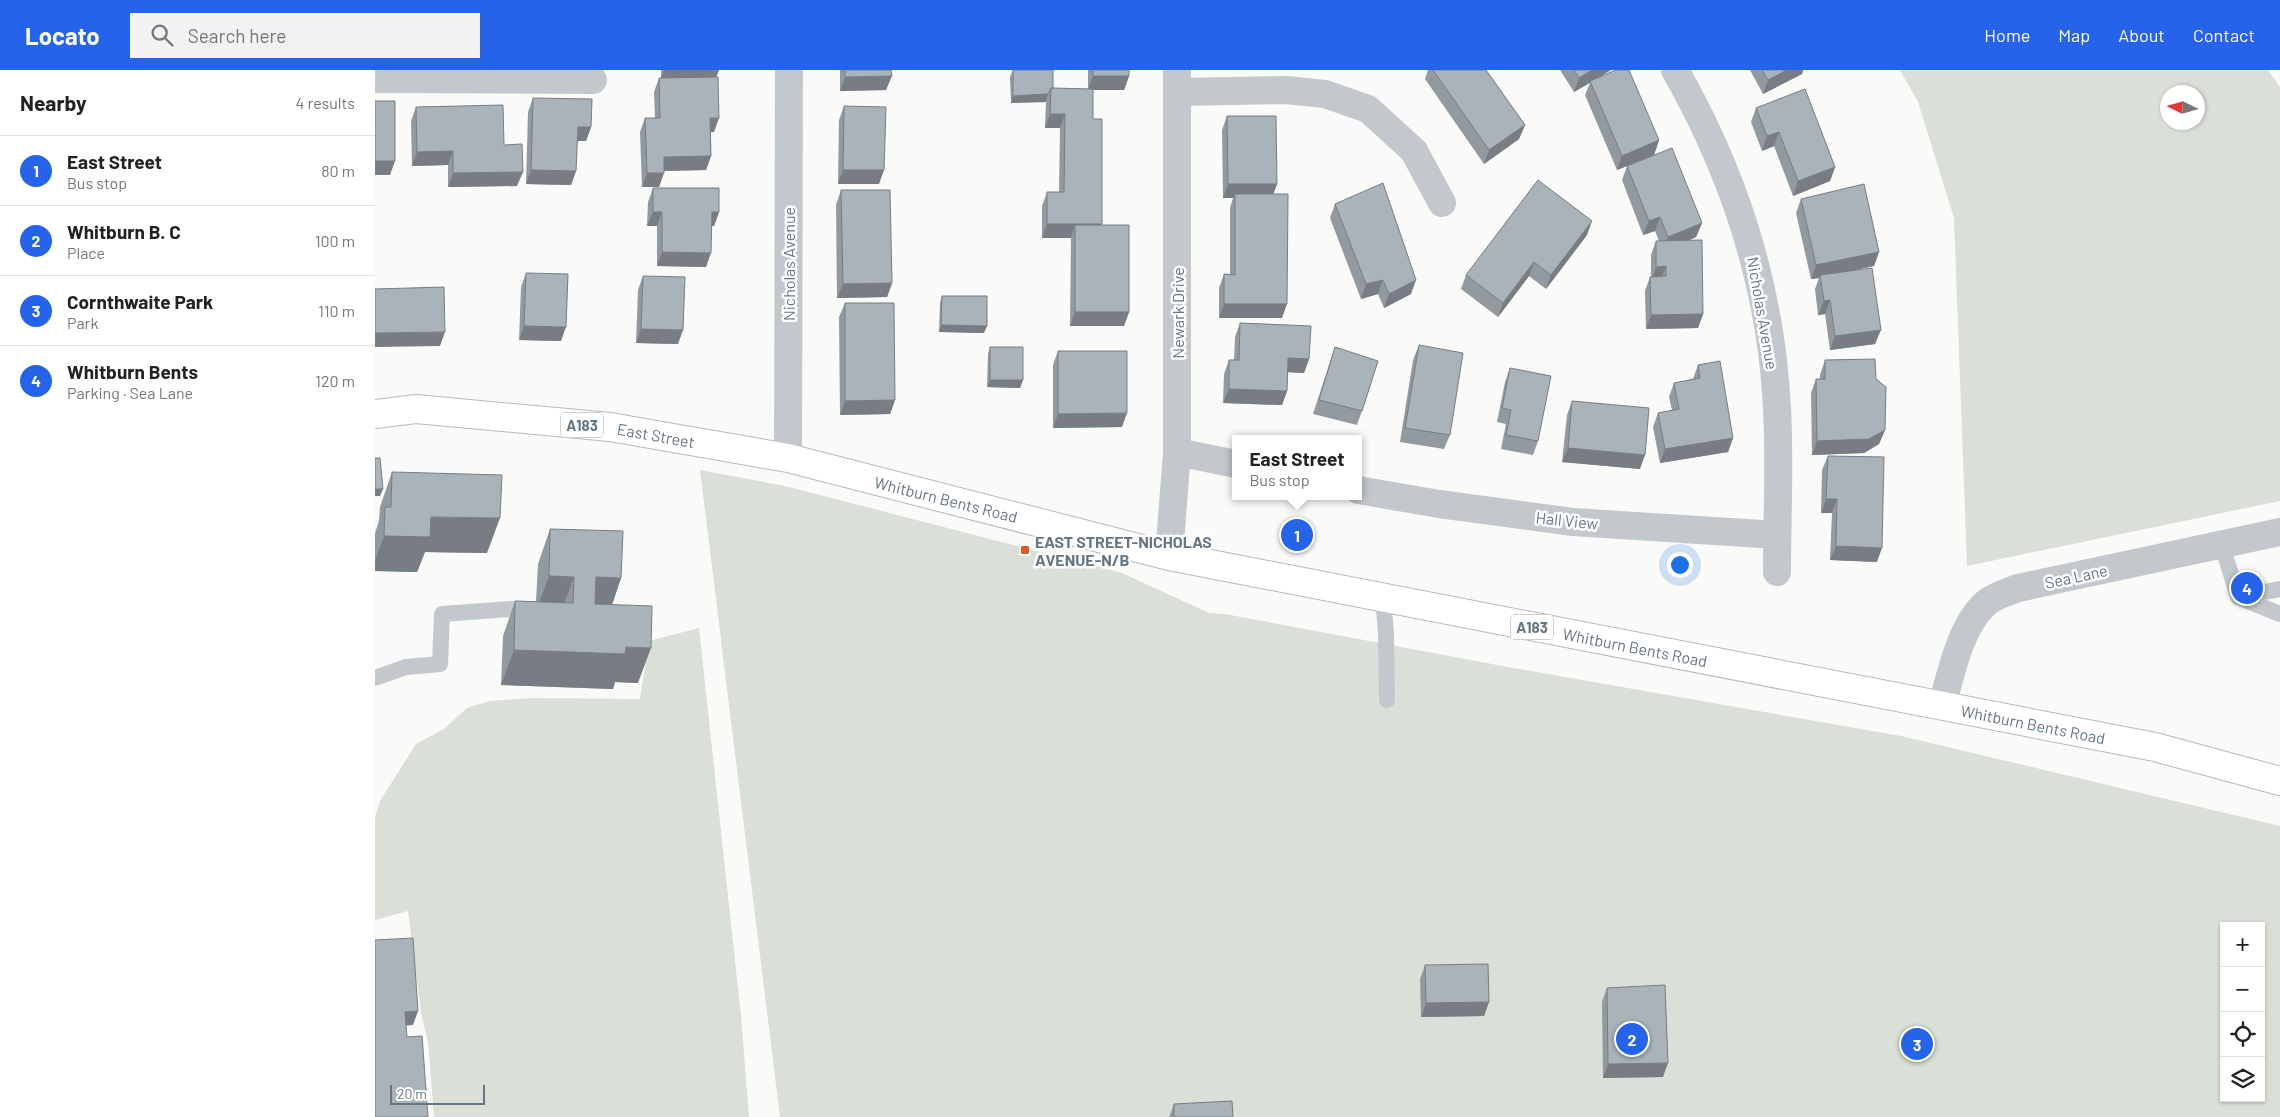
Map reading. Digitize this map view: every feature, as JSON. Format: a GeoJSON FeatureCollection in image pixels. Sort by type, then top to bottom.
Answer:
{"type":"FeatureCollection","features":[{"type":"Feature","properties":{"kind":"main road","name":"East Street"},"geometry":{"type":"LineString","coordinates":[[375,414],[416,410],[610,427],[788,458]]}},
{"type":"Feature","properties":{"kind":"main road","name":"Whitburn Bents Road"},"geometry":{"type":"LineString","coordinates":[[788,458],[1169,556],[2155,747],[2280,781]]}},
{"type":"Feature","properties":{"kind":"street","name":"Nicholas Avenue"},"geometry":{"type":"LineString","coordinates":[[788,458],[789,70]]}},
{"type":"Feature","properties":{"kind":"street","name":"Nicholas Avenue"},"geometry":{"type":"LineString","coordinates":[[1675,70],[1694,104],[1733,189],[1752,246],[1761,288],[1771,347],[1777,408],[1777,572]]}},
{"type":"Feature","properties":{"kind":"street"},"geometry":{"type":"LineString","coordinates":[[375,79],[593,80]]}},
{"type":"Feature","properties":{"kind":"street"},"geometry":{"type":"LineString","coordinates":[[1177,81],[1325,94],[1368,109],[1414,151],[1442,203]]}},
{"type":"Feature","properties":{"kind":"street","name":"Newark Drive"},"geometry":{"type":"LineString","coordinates":[[1169,556],[1177,452],[1177,81]]}},
{"type":"Feature","properties":{"kind":"street"},"geometry":{"type":"LineString","coordinates":[[1177,452],[1232,463]]}},
{"type":"Feature","properties":{"kind":"street","name":"Hall View"},"geometry":{"type":"LineString","coordinates":[[1362,491],[1439,504],[1573,522],[1777,535]]}},
{"type":"Feature","properties":{"kind":"street","name":"Sea Lane"},"geometry":{"type":"LineString","coordinates":[[1942,706],[1954,663],[1970,622],[1987,603],[2018,588],[2280,532]]}},
{"type":"Feature","properties":{"kind":"lane"},"geometry":{"type":"LineString","coordinates":[[2222,545],[2238,597]]}},
{"type":"Feature","properties":{"kind":"lane"},"geometry":{"type":"LineString","coordinates":[[2238,597],[2280,589]]}},
{"type":"Feature","properties":{"kind":"lane"},"geometry":{"type":"LineString","coordinates":[[1383,597],[1386,633],[1387,700]]}},
{"type":"Feature","properties":{"kind":"lane"},"geometry":{"type":"LineString","coordinates":[[2238,597],[2280,614]]}},
{"type":"Feature","properties":{"kind":"lane"},"geometry":{"type":"LineString","coordinates":[[375,678],[406,667],[441,664],[442,614],[511,609]]}},
{"type":"Feature","properties":{"kind":"shaded area"},"geometry":{"type":"Polygon","coordinates":[[[1900,70],[2268,70],[2280,87],[2280,501],[1967,566],[1954,218],[1918,102],[1900,70]]]}},
{"type":"Feature","properties":{"kind":"shaded area"},"geometry":{"type":"Polygon","coordinates":[[[700,470],[785,486],[1122,573],[1209,613],[1225,614],[1508,667],[1901,736],[2280,826],[2280,1117],[780,1117],[700,470]]]}},
{"type":"Feature","properties":{"kind":"shaded area"},"geometry":{"type":"Polygon","coordinates":[[[699,628],[741,1016],[749,1117],[434,1117],[428,1042],[421,1013],[408,911],[375,920],[375,818],[380,801],[416,744],[444,729],[467,708],[490,701],[533,698],[640,699],[649,641],[699,628]]]}},
{"type":"Feature","properties":{"kind":"building"},"geometry":{"type":"Polygon","coordinates":[[[845,70],[891,70],[892,76],[845,77],[845,70]]]}},
{"type":"Feature","properties":{"kind":"building"},"geometry":{"type":"Polygon","coordinates":[[[1013,70],[1053,70],[1053,89],[1051,88],[1048,94],[1013,96],[1013,70]]]}},
{"type":"Feature","properties":{"kind":"building"},"geometry":{"type":"Polygon","coordinates":[[[1093,70],[1129,70],[1129,76],[1093,76],[1093,70]]]}},
{"type":"Feature","properties":{"kind":"building"},"geometry":{"type":"Polygon","coordinates":[[[1433,70],[1486,70],[1525,125],[1489,150],[1433,70]]]}},
{"type":"Feature","properties":{"kind":"building"},"geometry":{"type":"Polygon","coordinates":[[[1574,70],[1592,70],[1579,78],[1574,70]]]}},
{"type":"Feature","properties":{"kind":"building"},"geometry":{"type":"Polygon","coordinates":[[[1616,70],[1629,70],[1659,140],[1622,156],[1590,81],[1616,70]]]}},
{"type":"Feature","properties":{"kind":"building"},"geometry":{"type":"Polygon","coordinates":[[[1762,70],[1787,70],[1768,80],[1762,70]]]}},
{"type":"Feature","properties":{"kind":"building"},"geometry":{"type":"Polygon","coordinates":[[[718,77],[719,118],[710,118],[711,156],[664,157],[664,173],[647,173],[645,118],[660,118],[659,78],[718,77]]]}},
{"type":"Feature","properties":{"kind":"building"},"geometry":{"type":"Polygon","coordinates":[[[1051,88],[1093,89],[1093,119],[1102,119],[1102,224],[1047,224],[1047,192],[1064,192],[1065,114],[1050,114],[1051,88]]]}},
{"type":"Feature","properties":{"kind":"building"},"geometry":{"type":"Polygon","coordinates":[[[1805,89],[1835,167],[1798,181],[1779,132],[1767,136],[1756,108],[1805,89]]]}},
{"type":"Feature","properties":{"kind":"building"},"geometry":{"type":"Polygon","coordinates":[[[533,98],[592,99],[591,127],[578,127],[576,171],[531,170],[533,98]]]}},
{"type":"Feature","properties":{"kind":"building"},"geometry":{"type":"Polygon","coordinates":[[[375,101],[395,101],[395,161],[375,161],[375,101]]]}},
{"type":"Feature","properties":{"kind":"building"},"geometry":{"type":"Polygon","coordinates":[[[503,105],[504,145],[522,144],[523,172],[453,173],[453,151],[417,152],[416,107],[503,105]]]}},
{"type":"Feature","properties":{"kind":"building"},"geometry":{"type":"Polygon","coordinates":[[[844,106],[886,107],[884,170],[843,170],[844,106]]]}},
{"type":"Feature","properties":{"kind":"building"},"geometry":{"type":"Polygon","coordinates":[[[1227,116],[1276,116],[1277,184],[1228,184],[1227,116]]]}},
{"type":"Feature","properties":{"kind":"building"},"geometry":{"type":"Polygon","coordinates":[[[1672,148],[1702,223],[1668,237],[1660,217],[1649,221],[1627,166],[1672,148]]]}},
{"type":"Feature","properties":{"kind":"building"},"geometry":{"type":"Polygon","coordinates":[[[1538,180],[1592,221],[1551,275],[1534,262],[1503,303],[1466,275],[1538,180]]]}},
{"type":"Feature","properties":{"kind":"building"},"geometry":{"type":"Polygon","coordinates":[[[1383,183],[1416,280],[1389,294],[1383,280],[1366,284],[1335,204],[1383,183]]]}},
{"type":"Feature","properties":{"kind":"building"},"geometry":{"type":"Polygon","coordinates":[[[1864,184],[1879,252],[1816,265],[1801,199],[1864,184]]]}},
{"type":"Feature","properties":{"kind":"building"},"geometry":{"type":"Polygon","coordinates":[[[653,188],[719,188],[719,212],[712,212],[711,253],[662,252],[662,212],[653,212],[653,188]]]}},
{"type":"Feature","properties":{"kind":"building"},"geometry":{"type":"Polygon","coordinates":[[[841,190],[890,190],[892,283],[843,284],[841,190]]]}},
{"type":"Feature","properties":{"kind":"building"},"geometry":{"type":"Polygon","coordinates":[[[1235,194],[1288,194],[1287,304],[1224,304],[1224,274],[1235,275],[1235,194]]]}},
{"type":"Feature","properties":{"kind":"building"},"geometry":{"type":"Polygon","coordinates":[[[1075,225],[1129,225],[1129,312],[1075,312],[1075,225]]]}},
{"type":"Feature","properties":{"kind":"building"},"geometry":{"type":"Polygon","coordinates":[[[1702,240],[1703,314],[1651,315],[1650,277],[1666,276],[1666,266],[1656,267],[1656,241],[1702,240]]]}},
{"type":"Feature","properties":{"kind":"building"},"geometry":{"type":"Polygon","coordinates":[[[1872,268],[1881,330],[1835,336],[1830,300],[1824,301],[1820,275],[1872,268]]]}},
{"type":"Feature","properties":{"kind":"building"},"geometry":{"type":"Polygon","coordinates":[[[526,273],[568,274],[566,327],[524,326],[526,273]]]}},
{"type":"Feature","properties":{"kind":"building"},"geometry":{"type":"Polygon","coordinates":[[[643,276],[685,277],[683,330],[641,329],[643,276]]]}},
{"type":"Feature","properties":{"kind":"building"},"geometry":{"type":"Polygon","coordinates":[[[444,287],[445,332],[375,333],[375,289],[444,287]]]}},
{"type":"Feature","properties":{"kind":"building"},"geometry":{"type":"Polygon","coordinates":[[[942,296],[987,296],[987,326],[941,325],[942,296]]]}},
{"type":"Feature","properties":{"kind":"building"},"geometry":{"type":"Polygon","coordinates":[[[845,303],[894,303],[895,400],[845,401],[845,303]]]}},
{"type":"Feature","properties":{"kind":"building"},"geometry":{"type":"Polygon","coordinates":[[[1240,323],[1311,326],[1309,359],[1288,358],[1287,391],[1229,389],[1229,360],[1239,360],[1240,323]]]}},
{"type":"Feature","properties":{"kind":"building"},"geometry":{"type":"Polygon","coordinates":[[[1419,345],[1463,353],[1450,435],[1405,428],[1419,345]]]}},
{"type":"Feature","properties":{"kind":"building"},"geometry":{"type":"Polygon","coordinates":[[[990,347],[1023,347],[1023,380],[990,380],[990,347]]]}},
{"type":"Feature","properties":{"kind":"building"},"geometry":{"type":"Polygon","coordinates":[[[1335,347],[1378,361],[1362,411],[1319,400],[1335,347]]]}},
{"type":"Feature","properties":{"kind":"building"},"geometry":{"type":"Polygon","coordinates":[[[1058,351],[1127,351],[1127,413],[1058,414],[1058,351]]]}},
{"type":"Feature","properties":{"kind":"building"},"geometry":{"type":"Polygon","coordinates":[[[1875,359],[1876,379],[1886,387],[1885,430],[1869,439],[1817,441],[1816,379],[1825,379],[1825,360],[1875,359]]]}},
{"type":"Feature","properties":{"kind":"building"},"geometry":{"type":"Polygon","coordinates":[[[1720,361],[1733,438],[1665,449],[1658,413],[1679,409],[1674,383],[1700,378],[1698,365],[1720,361]]]}},
{"type":"Feature","properties":{"kind":"building"},"geometry":{"type":"Polygon","coordinates":[[[1510,368],[1551,376],[1538,441],[1506,435],[1511,410],[1502,408],[1510,368]]]}},
{"type":"Feature","properties":{"kind":"building"},"geometry":{"type":"Polygon","coordinates":[[[1572,401],[1649,408],[1645,455],[1568,448],[1572,401]]]}},
{"type":"Feature","properties":{"kind":"building"},"geometry":{"type":"Polygon","coordinates":[[[1828,456],[1884,457],[1882,548],[1836,546],[1837,499],[1826,499],[1828,456]]]}},
{"type":"Feature","properties":{"kind":"building"},"geometry":{"type":"Polygon","coordinates":[[[375,458],[380,458],[383,489],[375,489],[375,458]]]}},
{"type":"Feature","properties":{"kind":"building"},"geometry":{"type":"Polygon","coordinates":[[[392,472],[502,475],[500,518],[431,517],[430,537],[384,536],[385,507],[391,507],[392,472]]]}},
{"type":"Feature","properties":{"kind":"building"},"geometry":{"type":"Polygon","coordinates":[[[550,529],[623,531],[621,578],[596,577],[595,604],[652,606],[651,648],[626,647],[625,654],[514,650],[515,601],[573,603],[574,577],[549,576],[550,529]]]}},
{"type":"Feature","properties":{"kind":"building"},"geometry":{"type":"Polygon","coordinates":[[[413,938],[418,1011],[405,1012],[407,1037],[422,1036],[428,1117],[375,1117],[375,940],[413,938]]]}},
{"type":"Feature","properties":{"kind":"building"},"geometry":{"type":"Polygon","coordinates":[[[1488,964],[1489,1002],[1426,1003],[1425,965],[1488,964]]]}},
{"type":"Feature","properties":{"kind":"building"},"geometry":{"type":"Polygon","coordinates":[[[1665,985],[1668,1063],[1608,1064],[1607,988],[1665,985]]]}},
{"type":"Feature","properties":{"kind":"building"},"geometry":{"type":"Polygon","coordinates":[[[1232,1101],[1233,1117],[1174,1117],[1174,1104],[1232,1101]]]}},
{"type":"Feature","properties":{"kind":"place","name":"East Street"},"geometry":{"type":"Point","coordinates":[1297,535]}},
{"type":"Feature","properties":{"kind":"place","name":"EAST STREET-NICHOLAS AVENUE-N/B"},"geometry":{"type":"Point","coordinates":[1025,550]}},
{"type":"Feature","properties":{"kind":"place","name":"Whitburn Bents"},"geometry":{"type":"Point","coordinates":[2247,588]}},
{"type":"Feature","properties":{"kind":"place","name":"Whitburn B. C"},"geometry":{"type":"Point","coordinates":[1632,1039]}},
{"type":"Feature","properties":{"kind":"place","name":"Cornthwaite Park"},"geometry":{"type":"Point","coordinates":[1917,1044]}}]}
